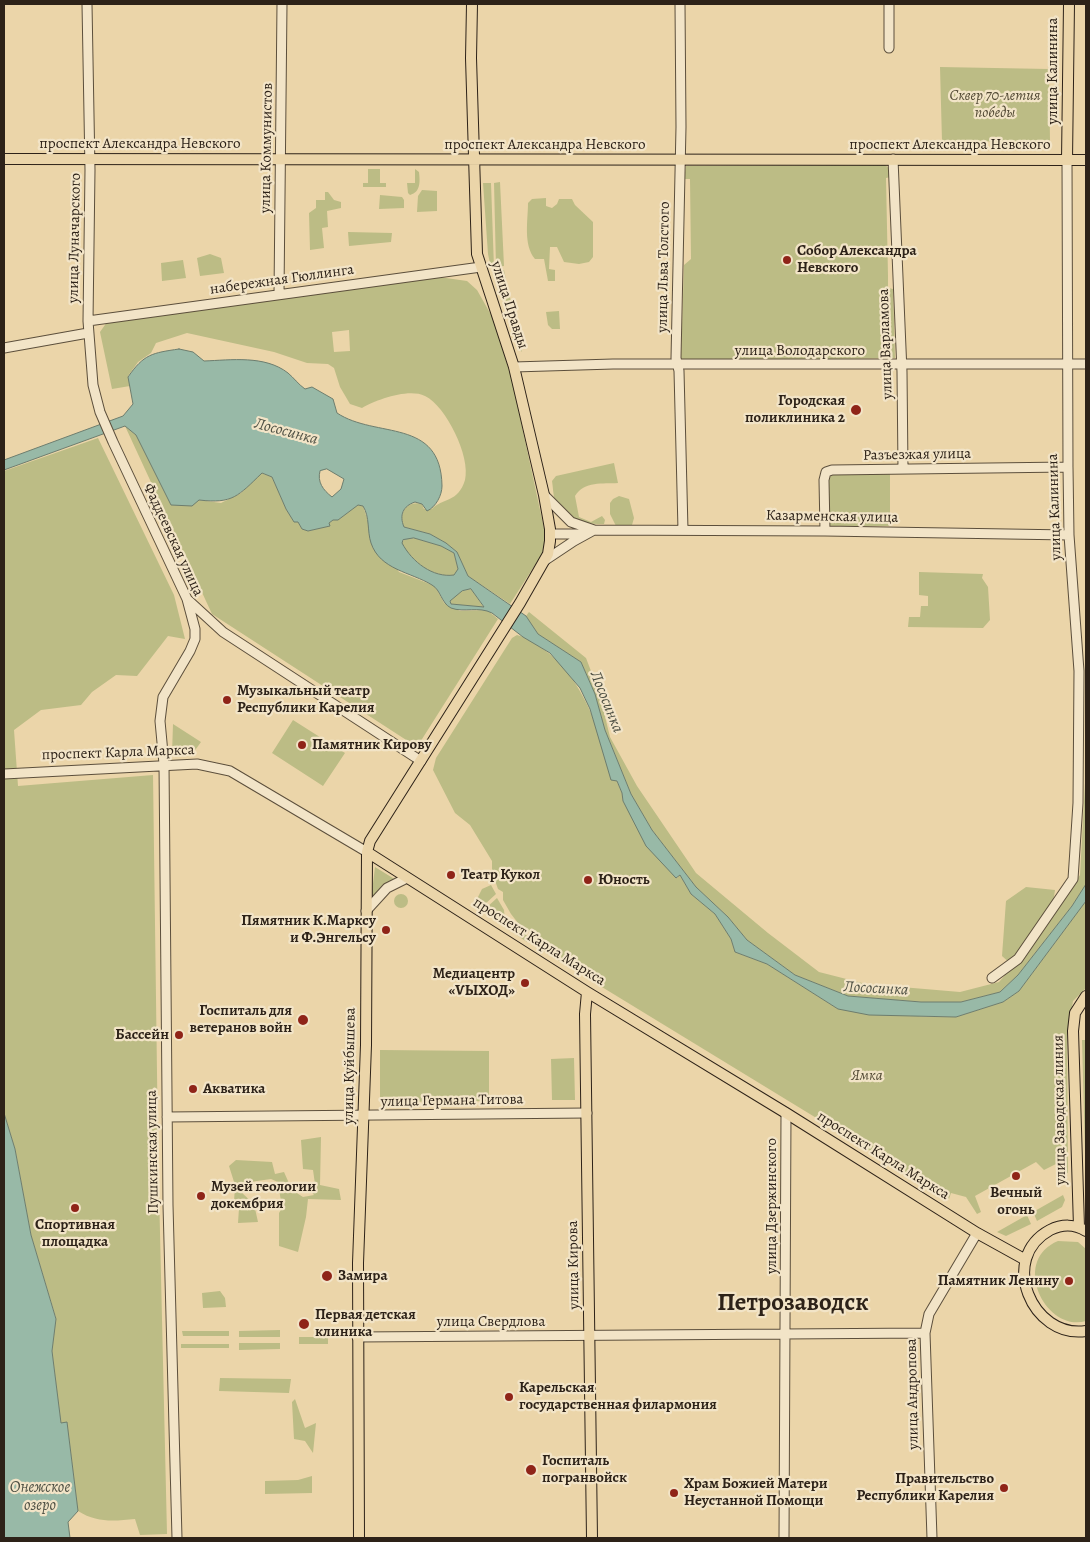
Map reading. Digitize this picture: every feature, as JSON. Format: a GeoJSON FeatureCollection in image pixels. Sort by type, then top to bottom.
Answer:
{"type":"FeatureCollection","features":[{"type":"Feature","properties":{"kind":"main road","name":"улица Правды"},"geometry":{"type":"LineString","coordinates":[[472,4],[471,58],[475,240],[480,267],[514,367],[551,531],[549,549],[544,561],[501,633]]}},
{"type":"Feature","properties":{"kind":"main road","name":"улица Калинина"},"geometry":{"type":"LineString","coordinates":[[1068,160],[1069,4]]}},
{"type":"Feature","properties":{"kind":"main road","name":"проспект Александра Невского"},"geometry":{"type":"LineString","coordinates":[[4,159],[1086,160]]}},
{"type":"Feature","properties":{"kind":"main road","name":"улица Куйбышева"},"geometry":{"type":"LineString","coordinates":[[359,1538],[358,1337],[364,1116],[367,852],[370,841],[501,633]]}},
{"type":"Feature","properties":{"kind":"main road","name":"проспект Карла Маркса"},"geometry":{"type":"LineString","coordinates":[[367,852],[587,992],[1024,1260]]}},
{"type":"Feature","properties":{"kind":"main road","name":"улица Кирова"},"geometry":{"type":"LineString","coordinates":[[587,992],[585,1014],[592,1538]]}},
{"type":"Feature","properties":{"kind":"main road","name":"улица Заводская линия"},"geometry":{"type":"LineString","coordinates":[[1082,1229],[1072,1031],[1075,1013],[1086,996]]}},
{"type":"Feature","properties":{"kind":"main road"},"geometry":{"type":"LineString","coordinates":[[1082,1229],[1066,1225],[1056,1227],[1045,1233],[1031,1246],[1024,1260],[1029,1296],[1038,1312],[1058,1326],[1071,1331],[1085,1332]]}},
{"type":"Feature","properties":{"kind":"street","name":"улица Луначарского"},"geometry":{"type":"LineString","coordinates":[[87,4],[90,158],[88,334],[93,386],[100,412]]}},
{"type":"Feature","properties":{"kind":"street","name":"улица Коммунистов"},"geometry":{"type":"LineString","coordinates":[[278,293],[282,4]]}},
{"type":"Feature","properties":{"kind":"street","name":"улица Льва Толстого"},"geometry":{"type":"LineString","coordinates":[[680,4],[677,364],[679,371],[683,530]]}},
{"type":"Feature","properties":{"kind":"street"},"geometry":{"type":"LineString","coordinates":[[888,4],[889,48]]}},
{"type":"Feature","properties":{"kind":"street","name":"улица Варламова"},"geometry":{"type":"LineString","coordinates":[[893,159],[903,468]]}},
{"type":"Feature","properties":{"kind":"street","name":"улица Калинина"},"geometry":{"type":"LineString","coordinates":[[992,978],[1018,959],[1073,879],[1078,803],[1079,672],[1069,535],[1067,364],[1068,160]]}},
{"type":"Feature","properties":{"kind":"street","name":"набережная Гюллинга"},"geometry":{"type":"LineString","coordinates":[[88,321],[278,293],[480,267]]}},
{"type":"Feature","properties":{"kind":"street"},"geometry":{"type":"LineString","coordinates":[[4,348],[88,334]]}},
{"type":"Feature","properties":{"kind":"street","name":"улица Володарского"},"geometry":{"type":"LineString","coordinates":[[514,367],[677,364],[1086,364]]}},
{"type":"Feature","properties":{"kind":"street","name":"Фаддеевская улица"},"geometry":{"type":"LineString","coordinates":[[100,412],[187,599],[195,629],[195,639],[190,652],[163,697],[160,721],[164,764]]}},
{"type":"Feature","properties":{"kind":"street","name":"Разъезжая улица"},"geometry":{"type":"LineString","coordinates":[[825,531],[826,472],[903,468],[1068,467]]}},
{"type":"Feature","properties":{"kind":"street"},"geometry":{"type":"LineString","coordinates":[[544,495],[562,515],[582,530]]}},
{"type":"Feature","properties":{"kind":"street"},"geometry":{"type":"LineString","coordinates":[[551,531],[582,530]]}},
{"type":"Feature","properties":{"kind":"street"},"geometry":{"type":"LineString","coordinates":[[544,561],[582,530]]}},
{"type":"Feature","properties":{"kind":"street","name":"Казарменская улица"},"geometry":{"type":"LineString","coordinates":[[582,530],[1069,535]]}},
{"type":"Feature","properties":{"kind":"street"},"geometry":{"type":"LineString","coordinates":[[187,599],[223,632],[420,761]]}},
{"type":"Feature","properties":{"kind":"street"},"geometry":{"type":"LineString","coordinates":[[1079,672],[1086,663]]}},
{"type":"Feature","properties":{"kind":"street","name":"проспект Карла Маркса"},"geometry":{"type":"LineString","coordinates":[[4,774],[164,764],[197,764],[230,771],[367,852]]}},
{"type":"Feature","properties":{"kind":"street","name":"Пушкинская улица"},"geometry":{"type":"LineString","coordinates":[[164,764],[167,1117],[177,1538]]}},
{"type":"Feature","properties":{"kind":"street"},"geometry":{"type":"LineString","coordinates":[[366,911],[387,888],[407,878]]}},
{"type":"Feature","properties":{"kind":"street","name":"улица Германа Титова"},"geometry":{"type":"LineString","coordinates":[[167,1117],[587,1113]]}},
{"type":"Feature","properties":{"kind":"street","name":"улица Дзержинского"},"geometry":{"type":"LineString","coordinates":[[784,1538],[786,1113]]}},
{"type":"Feature","properties":{"kind":"street","name":"улица Андропова"},"geometry":{"type":"LineString","coordinates":[[932,1538],[925,1333],[929,1314],[978,1233]]}},
{"type":"Feature","properties":{"kind":"street","name":"улица Свердлова"},"geometry":{"type":"LineString","coordinates":[[358,1337],[925,1333]]}},
{"type":"Feature","properties":{"kind":"green space","name":"Сквер 70-летия победы"},"geometry":{"type":"Polygon","coordinates":[[[940,67],[1049,69],[1050,142],[942,141],[940,67]]]}},
{"type":"Feature","properties":{"kind":"green space"},"geometry":{"type":"Polygon","coordinates":[[[885,165],[890,169],[891,177],[886,178],[888,288],[893,289],[895,358],[682,361],[684,265],[691,259],[690,179],[684,179],[686,166],[885,165]]]}},
{"type":"Feature","properties":{"kind":"green space"},"geometry":{"type":"Polygon","coordinates":[[[368,169],[380,169],[380,183],[386,183],[386,187],[363,187],[363,183],[368,183],[368,169]]]}},
{"type":"Feature","properties":{"kind":"green space"},"geometry":{"type":"Polygon","coordinates":[[[415,169],[419,172],[419,186],[414,194],[410,195],[407,183],[415,183],[415,169]]]}},
{"type":"Feature","properties":{"kind":"green space"},"geometry":{"type":"Polygon","coordinates":[[[500,182],[504,266],[496,267],[494,183],[500,182]]]}},
{"type":"Feature","properties":{"kind":"green space"},"geometry":{"type":"Polygon","coordinates":[[[483,183],[491,183],[494,268],[491,268],[488,254],[483,183]]]}},
{"type":"Feature","properties":{"kind":"green space"},"geometry":{"type":"Polygon","coordinates":[[[422,190],[437,191],[437,211],[417,212],[418,196],[422,190]]]}},
{"type":"Feature","properties":{"kind":"green space"},"geometry":{"type":"Polygon","coordinates":[[[325,192],[328,192],[334,200],[341,202],[341,208],[327,211],[328,227],[322,228],[324,248],[310,250],[309,213],[316,208],[316,200],[325,200],[325,192]]]}},
{"type":"Feature","properties":{"kind":"green space"},"geometry":{"type":"Polygon","coordinates":[[[380,195],[402,197],[404,208],[379,209],[380,195]]]}},
{"type":"Feature","properties":{"kind":"green space"},"geometry":{"type":"Polygon","coordinates":[[[546,198],[546,206],[552,208],[559,199],[572,199],[575,205],[593,222],[593,257],[589,262],[579,264],[564,262],[557,247],[550,247],[549,269],[555,270],[555,281],[548,281],[544,259],[535,259],[531,253],[528,240],[528,203],[532,199],[546,198]]]}},
{"type":"Feature","properties":{"kind":"green space"},"geometry":{"type":"Polygon","coordinates":[[[348,232],[392,233],[391,242],[349,246],[348,232]]]}},
{"type":"Feature","properties":{"kind":"green space"},"geometry":{"type":"Polygon","coordinates":[[[210,254],[221,258],[224,273],[200,276],[197,258],[210,254]]]}},
{"type":"Feature","properties":{"kind":"green space"},"geometry":{"type":"Polygon","coordinates":[[[183,260],[186,278],[162,281],[161,263],[183,260]]]}},
{"type":"Feature","properties":{"kind":"green space"},"geometry":{"type":"Polygon","coordinates":[[[504,270],[522,352],[518,348],[497,271],[504,270]]]}},
{"type":"Feature","properties":{"kind":"green space"},"geometry":{"type":"Polygon","coordinates":[[[439,277],[467,281],[477,290],[494,320],[512,380],[545,533],[545,545],[542,554],[510,604],[468,576],[457,552],[446,543],[430,534],[404,527],[402,517],[408,506],[417,503],[422,504],[424,509],[432,509],[458,493],[465,480],[464,459],[455,433],[441,410],[425,396],[410,393],[401,394],[362,408],[350,404],[340,387],[334,368],[328,364],[307,363],[274,352],[187,333],[156,343],[151,353],[138,362],[128,376],[130,386],[112,389],[100,332],[107,322],[439,277]],[[349,330],[332,332],[334,352],[350,351],[349,330]]]}},
{"type":"Feature","properties":{"kind":"green space"},"geometry":{"type":"Polygon","coordinates":[[[559,311],[560,329],[552,329],[548,325],[546,312],[559,311]]]}},
{"type":"Feature","properties":{"kind":"green space"},"geometry":{"type":"Polygon","coordinates":[[[125,426],[136,435],[171,505],[199,500],[221,503],[241,493],[261,473],[272,477],[294,522],[298,522],[302,529],[308,531],[330,526],[329,523],[333,520],[338,520],[358,505],[363,506],[368,521],[399,572],[435,586],[444,603],[460,611],[487,610],[498,619],[417,747],[212,614],[125,426]]]}},
{"type":"Feature","properties":{"kind":"green space"},"geometry":{"type":"Polygon","coordinates":[[[98,438],[174,595],[185,639],[168,636],[137,676],[116,675],[92,692],[81,705],[41,710],[14,730],[18,786],[153,775],[158,1147],[167,1534],[140,1535],[135,1519],[113,1521],[92,1518],[78,1511],[67,1423],[61,1424],[52,1351],[56,1318],[31,1235],[15,1149],[4,1113],[4,471],[98,438]]]}},
{"type":"Feature","properties":{"kind":"green space"},"geometry":{"type":"Polygon","coordinates":[[[614,463],[618,483],[589,486],[583,488],[575,496],[579,517],[591,522],[602,516],[605,520],[604,524],[576,520],[559,507],[554,499],[552,481],[556,476],[614,463]]]}},
{"type":"Feature","properties":{"kind":"green space"},"geometry":{"type":"Polygon","coordinates":[[[890,472],[890,526],[828,526],[827,484],[829,477],[835,474],[890,472]]]}},
{"type":"Feature","properties":{"kind":"green space"},"geometry":{"type":"Polygon","coordinates":[[[619,496],[629,499],[634,518],[632,525],[616,526],[610,514],[610,503],[619,496]]]}},
{"type":"Feature","properties":{"kind":"green space"},"geometry":{"type":"Polygon","coordinates":[[[414,538],[441,546],[454,553],[458,570],[454,575],[438,574],[417,562],[401,543],[405,539],[414,538]]]}},
{"type":"Feature","properties":{"kind":"green space"},"geometry":{"type":"Polygon","coordinates":[[[919,572],[983,574],[982,578],[988,587],[990,620],[983,628],[908,627],[909,617],[920,617],[921,606],[928,606],[928,596],[919,595],[919,572]]]}},
{"type":"Feature","properties":{"kind":"green space"},"geometry":{"type":"Polygon","coordinates":[[[471,589],[484,608],[451,604],[450,600],[462,591],[471,589]]]}},
{"type":"Feature","properties":{"kind":"green space"},"geometry":{"type":"Polygon","coordinates":[[[529,612],[586,658],[599,692],[610,737],[637,786],[696,873],[768,933],[819,972],[866,984],[960,992],[999,982],[1013,966],[1002,956],[1006,901],[1026,887],[1055,890],[1051,917],[1080,875],[1085,783],[1085,652],[1086,884],[1072,906],[1018,975],[1000,992],[961,1002],[921,1002],[848,996],[795,975],[747,940],[728,917],[696,887],[652,830],[631,794],[605,730],[595,694],[581,662],[538,634],[526,616],[529,612]]]}},
{"type":"Feature","properties":{"kind":"green space","name":"Ямка"},"geometry":{"type":"Polygon","coordinates":[[[517,635],[537,645],[554,658],[569,674],[581,692],[599,732],[622,793],[623,801],[677,878],[680,875],[691,894],[715,914],[731,939],[735,952],[767,964],[838,1009],[930,1017],[956,1017],[1003,1002],[1019,991],[1086,901],[1086,988],[1073,1001],[1067,1036],[1068,1173],[1060,1174],[1060,1162],[1044,1170],[1036,1162],[975,1196],[981,1212],[977,1214],[966,1197],[951,1193],[949,1199],[543,951],[540,939],[518,923],[511,914],[503,900],[503,892],[498,889],[492,872],[492,861],[470,825],[455,813],[433,770],[436,758],[512,638],[517,635]]]}},
{"type":"Feature","properties":{"kind":"green space"},"geometry":{"type":"Polygon","coordinates":[[[293,720],[345,753],[323,786],[272,753],[293,720]]]}},
{"type":"Feature","properties":{"kind":"green space"},"geometry":{"type":"Polygon","coordinates":[[[173,724],[201,742],[193,753],[172,754],[173,724]]]}},
{"type":"Feature","properties":{"kind":"green space"},"geometry":{"type":"Polygon","coordinates":[[[375,867],[396,880],[379,889],[371,900],[375,867]]]}},
{"type":"Feature","properties":{"kind":"green space"},"geometry":{"type":"Polygon","coordinates":[[[491,885],[496,894],[484,905],[478,897],[482,889],[491,885]]]}},
{"type":"Feature","properties":{"kind":"green space"},"geometry":{"type":"Polygon","coordinates":[[[398,894],[404,894],[408,901],[404,908],[398,908],[394,904],[394,898],[398,894]]]}},
{"type":"Feature","properties":{"kind":"green space"},"geometry":{"type":"Polygon","coordinates":[[[497,898],[504,910],[505,922],[486,908],[497,898]]]}},
{"type":"Feature","properties":{"kind":"green space"},"geometry":{"type":"Polygon","coordinates":[[[509,918],[531,940],[527,942],[509,930],[509,918]]]}},
{"type":"Feature","properties":{"kind":"green space"},"geometry":{"type":"Polygon","coordinates":[[[1082,1040],[1086,1040],[1086,1189],[1082,1040]]]}},
{"type":"Feature","properties":{"kind":"green space"},"geometry":{"type":"Polygon","coordinates":[[[380,1050],[489,1051],[489,1101],[380,1102],[380,1050]]]}},
{"type":"Feature","properties":{"kind":"green space"},"geometry":{"type":"Polygon","coordinates":[[[574,1058],[575,1100],[552,1100],[551,1059],[574,1058]]]}},
{"type":"Feature","properties":{"kind":"green space"},"geometry":{"type":"Polygon","coordinates":[[[321,1137],[320,1185],[339,1189],[341,1200],[308,1199],[298,1252],[279,1246],[279,1213],[282,1208],[278,1182],[271,1179],[243,1183],[241,1192],[254,1204],[258,1222],[238,1223],[239,1208],[234,1202],[235,1185],[229,1166],[236,1160],[272,1162],[275,1174],[284,1172],[292,1190],[303,1197],[314,1195],[305,1184],[315,1184],[313,1170],[303,1169],[301,1140],[321,1137]]]}},
{"type":"Feature","properties":{"kind":"green space"},"geometry":{"type":"Polygon","coordinates":[[[1063,1195],[1065,1200],[1062,1207],[1037,1221],[1033,1212],[1063,1195]]]}},
{"type":"Feature","properties":{"kind":"green space"},"geometry":{"type":"Polygon","coordinates":[[[1027,1215],[1031,1224],[1006,1236],[997,1232],[1027,1215]]]}},
{"type":"Feature","properties":{"kind":"green space"},"geometry":{"type":"Polygon","coordinates":[[[1058,1241],[1078,1242],[1086,1249],[1086,1321],[1071,1322],[1058,1316],[1047,1306],[1039,1293],[1035,1278],[1036,1264],[1044,1251],[1058,1241]]]}},
{"type":"Feature","properties":{"kind":"green space"},"geometry":{"type":"Polygon","coordinates":[[[220,1291],[225,1298],[226,1307],[203,1308],[202,1293],[220,1291]]]}},
{"type":"Feature","properties":{"kind":"green space"},"geometry":{"type":"Polygon","coordinates":[[[280,1330],[280,1337],[239,1337],[239,1331],[280,1330]]]}},
{"type":"Feature","properties":{"kind":"green space"},"geometry":{"type":"Polygon","coordinates":[[[182,1331],[229,1331],[229,1336],[183,1336],[182,1331]]]}},
{"type":"Feature","properties":{"kind":"green space"},"geometry":{"type":"Polygon","coordinates":[[[299,1337],[328,1337],[328,1344],[299,1344],[299,1337]]]}},
{"type":"Feature","properties":{"kind":"green space"},"geometry":{"type":"Polygon","coordinates":[[[239,1343],[280,1343],[280,1349],[239,1350],[239,1343]]]}},
{"type":"Feature","properties":{"kind":"green space"},"geometry":{"type":"Polygon","coordinates":[[[181,1344],[229,1344],[229,1348],[181,1348],[181,1344]]]}},
{"type":"Feature","properties":{"kind":"green space"},"geometry":{"type":"Polygon","coordinates":[[[220,1378],[291,1379],[289,1393],[219,1391],[220,1378]]]}},
{"type":"Feature","properties":{"kind":"green space"},"geometry":{"type":"Polygon","coordinates":[[[295,1399],[305,1428],[316,1423],[313,1453],[305,1441],[294,1439],[292,1402],[295,1399]]]}},
{"type":"Feature","properties":{"kind":"green space"},"geometry":{"type":"Polygon","coordinates":[[[312,1476],[312,1493],[265,1494],[265,1481],[298,1480],[312,1476]]]}},
{"type":"Feature","properties":{"kind":"water","name":"Лососинка"},"geometry":{"type":"Polygon","coordinates":[[[179,349],[193,352],[204,361],[248,360],[269,363],[288,373],[305,389],[312,387],[333,399],[337,413],[353,421],[404,433],[419,439],[431,449],[439,464],[441,493],[436,504],[427,511],[422,504],[415,502],[408,506],[402,515],[404,527],[430,534],[446,543],[457,552],[468,576],[526,616],[538,634],[581,662],[595,694],[605,730],[631,794],[652,830],[696,887],[728,917],[747,940],[795,975],[848,996],[921,1002],[961,1002],[1000,992],[1018,975],[1072,906],[1086,884],[1086,901],[1019,991],[1003,1002],[956,1017],[869,1015],[838,1009],[767,964],[735,952],[731,939],[715,914],[691,894],[680,875],[676,878],[646,846],[623,801],[617,781],[611,780],[590,709],[580,688],[550,653],[523,637],[492,613],[482,610],[451,608],[445,603],[435,587],[389,565],[381,559],[371,543],[367,515],[363,506],[358,505],[338,520],[333,520],[329,523],[330,526],[308,531],[302,529],[298,522],[294,522],[272,477],[262,473],[234,497],[220,501],[199,500],[192,506],[171,505],[136,435],[125,426],[4,470],[4,460],[123,416],[133,404],[128,377],[139,363],[149,356],[179,349]],[[327,469],[320,471],[319,479],[323,489],[332,497],[341,489],[344,479],[327,469]],[[414,538],[403,540],[402,543],[411,556],[431,571],[438,574],[454,575],[458,569],[454,553],[441,546],[414,538]],[[471,589],[462,591],[450,601],[451,604],[484,607],[471,589]]]}},
{"type":"Feature","properties":{"kind":"water","name":"Онежское озеро"},"geometry":{"type":"Polygon","coordinates":[[[4,1113],[15,1149],[31,1235],[56,1319],[52,1351],[61,1423],[67,1422],[78,1511],[68,1522],[70,1538],[4,1538],[4,1113]]]}},
{"type":"Feature","properties":{"kind":"place","name":"Собор Александра Невского"},"geometry":{"type":"Point","coordinates":[787,260]}},
{"type":"Feature","properties":{"kind":"place","name":"Городская поликлиника 2"},"geometry":{"type":"Point","coordinates":[856,410]}},
{"type":"Feature","properties":{"kind":"place","name":"Музыкальный театр Республики Карелия"},"geometry":{"type":"Point","coordinates":[227,700]}},
{"type":"Feature","properties":{"kind":"place","name":"Памятник Кирову"},"geometry":{"type":"Point","coordinates":[302,745]}},
{"type":"Feature","properties":{"kind":"place","name":"Театр Кукол"},"geometry":{"type":"Point","coordinates":[451,875]}},
{"type":"Feature","properties":{"kind":"place","name":"Юность"},"geometry":{"type":"Point","coordinates":[588,880]}},
{"type":"Feature","properties":{"kind":"place","name":"Пямятник К.Марксу и Ф.Энгельсу"},"geometry":{"type":"Point","coordinates":[386,930]}},
{"type":"Feature","properties":{"kind":"place","name":"Медиацентр «ѴЫХОД»"},"geometry":{"type":"Point","coordinates":[525,983]}},
{"type":"Feature","properties":{"kind":"place","name":"Госпиталь для ветеранов войн"},"geometry":{"type":"Point","coordinates":[303,1020]}},
{"type":"Feature","properties":{"kind":"place","name":"Бассейн"},"geometry":{"type":"Point","coordinates":[179,1035]}},
{"type":"Feature","properties":{"kind":"place","name":"Акватика"},"geometry":{"type":"Point","coordinates":[193,1089]}},
{"type":"Feature","properties":{"kind":"place","name":"Вечный огонь"},"geometry":{"type":"Point","coordinates":[1016,1176]}},
{"type":"Feature","properties":{"kind":"place","name":"Музей геологии докембрия"},"geometry":{"type":"Point","coordinates":[201,1196]}},
{"type":"Feature","properties":{"kind":"place","name":"Спортивная площадка"},"geometry":{"type":"Point","coordinates":[75,1208]}},
{"type":"Feature","properties":{"kind":"place","name":"Замира"},"geometry":{"type":"Point","coordinates":[327,1276]}},
{"type":"Feature","properties":{"kind":"place","name":"Памятник Ленину"},"geometry":{"type":"Point","coordinates":[1069,1281]}},
{"type":"Feature","properties":{"kind":"place","name":"Первая детская клиника"},"geometry":{"type":"Point","coordinates":[304,1324]}},
{"type":"Feature","properties":{"kind":"place","name":"Карельская государственная филармония"},"geometry":{"type":"Point","coordinates":[509,1397]}},
{"type":"Feature","properties":{"kind":"place","name":"Госпиталь погранвойск"},"geometry":{"type":"Point","coordinates":[531,1470]}},
{"type":"Feature","properties":{"kind":"place","name":"Правительство Республики Карелия"},"geometry":{"type":"Point","coordinates":[1004,1488]}},
{"type":"Feature","properties":{"kind":"place","name":"Храм Божией Матери Неустанной Помощи"},"geometry":{"type":"Point","coordinates":[674,1493]}},
{"type":"Feature","properties":{"kind":"district","name":"Петрозаводск"},"geometry":{"type":"Point","coordinates":[793,1304]}}]}
